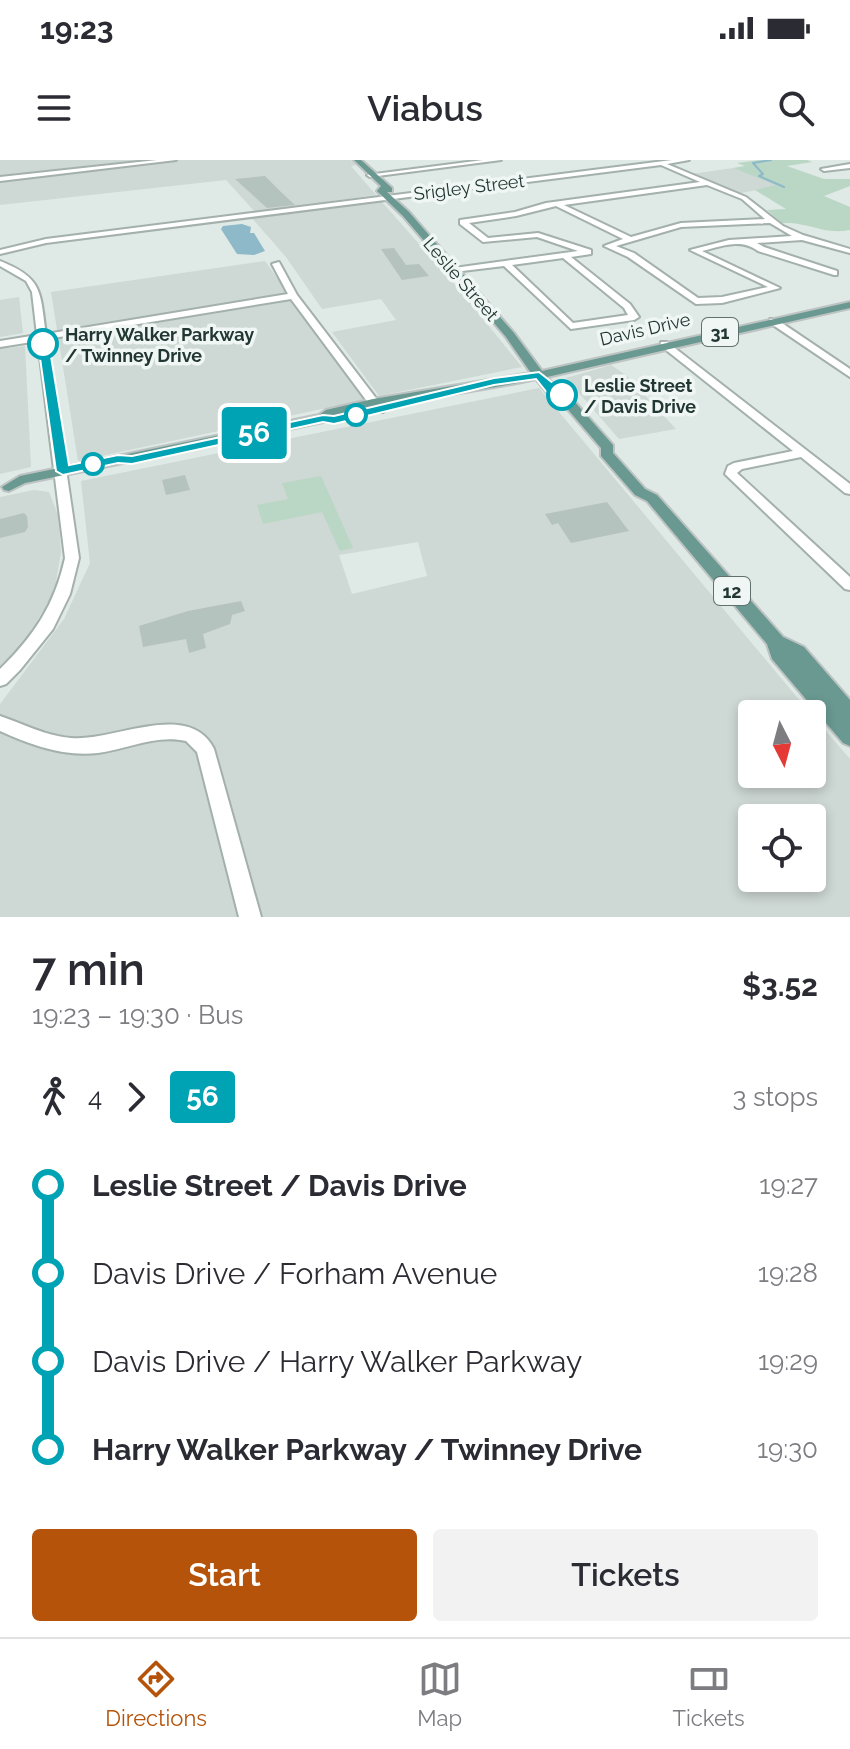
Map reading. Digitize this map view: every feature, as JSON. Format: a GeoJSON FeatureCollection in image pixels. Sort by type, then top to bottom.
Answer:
{"type":"FeatureCollection","features":[{"type":"Feature","properties":{"kind":"main road","name":"Leslie Street"},"geometry":{"type":"LineString","coordinates":[[357,160],[523,351],[521,354],[542,371],[553,392],[562,395],[608,448],[618,450],[638,472],[653,490],[652,498]]}},
{"type":"Feature","properties":{"kind":"main road","name":"Davis Drive"},"geometry":{"type":"LineString","coordinates":[[4,487],[19,488],[63,475],[118,467],[126,461],[323,418],[334,420],[376,407],[418,402],[425,396],[850,305]]}},
{"type":"Feature","properties":{"kind":"main road","name":"Leslie Street"},"geometry":{"type":"LineString","coordinates":[[608,448],[606,453],[640,492],[652,498],[776,642],[779,654],[846,717]]}},
{"type":"Feature","properties":{"kind":"street"},"geometry":{"type":"LineString","coordinates":[[0,179],[173,160]]}},
{"type":"Feature","properties":{"kind":"street"},"geometry":{"type":"LineString","coordinates":[[370,175],[498,160]]}},
{"type":"Feature","properties":{"kind":"street","name":"Srigley Street"},"geometry":{"type":"LineString","coordinates":[[0,252],[46,241],[686,160]]}},
{"type":"Feature","properties":{"kind":"street"},"geometry":{"type":"LineString","coordinates":[[835,160],[850,165]]}},
{"type":"Feature","properties":{"kind":"street"},"geometry":{"type":"LineString","coordinates":[[656,162],[744,198],[772,221],[801,238],[848,249]]}},
{"type":"Feature","properties":{"kind":"street"},"geometry":{"type":"LineString","coordinates":[[824,169],[850,165]]}},
{"type":"Feature","properties":{"kind":"street"},"geometry":{"type":"LineString","coordinates":[[588,252],[538,235],[486,240],[463,222],[557,203],[709,183]]}},
{"type":"Feature","properties":{"kind":"street"},"geometry":{"type":"LineString","coordinates":[[557,203],[629,239]]}},
{"type":"Feature","properties":{"kind":"street"},"geometry":{"type":"LineString","coordinates":[[708,216],[716,222]]}},
{"type":"Feature","properties":{"kind":"street"},"geometry":{"type":"LineString","coordinates":[[454,270],[566,257],[669,227],[772,221]]}},
{"type":"Feature","properties":{"kind":"street"},"geometry":{"type":"LineString","coordinates":[[658,222],[669,227]]}},
{"type":"Feature","properties":{"kind":"street"},"geometry":{"type":"LineString","coordinates":[[608,246],[631,255],[696,301],[708,303],[776,288],[694,251],[715,244],[801,238]]}},
{"type":"Feature","properties":{"kind":"street"},"geometry":{"type":"LineString","coordinates":[[751,242],[761,249],[834,273]]}},
{"type":"Feature","properties":{"kind":"street"},"geometry":{"type":"LineString","coordinates":[[507,264],[571,326],[583,327],[634,317],[627,306],[566,257]]}},
{"type":"Feature","properties":{"kind":"street"},"geometry":{"type":"LineString","coordinates":[[0,263],[29,279],[36,292],[72,558],[60,608],[41,637],[0,679]]}},
{"type":"Feature","properties":{"kind":"street"},"geometry":{"type":"LineString","coordinates":[[276,264],[293,296],[376,407]]}},
{"type":"Feature","properties":{"kind":"street"},"geometry":{"type":"LineString","coordinates":[[0,344],[293,296]]}},
{"type":"Feature","properties":{"kind":"street"},"geometry":{"type":"LineString","coordinates":[[773,321],[850,374]]}},
{"type":"Feature","properties":{"kind":"street"},"geometry":{"type":"LineString","coordinates":[[664,344],[850,490]]}},
{"type":"Feature","properties":{"kind":"street"},"geometry":{"type":"LineString","coordinates":[[804,453],[738,466],[732,469],[731,474],[850,585]]}},
{"type":"Feature","properties":{"kind":"street"},"geometry":{"type":"LineString","coordinates":[[0,723],[35,740],[75,745],[96,745],[170,732],[192,735],[205,749],[250,917]]}},
{"type":"Feature","properties":{"kind":"shaded area"},"geometry":{"type":"Polygon","coordinates":[[[0,160],[351,160],[356,165],[351,166],[376,195],[255,212],[226,180],[0,205],[0,160]]]}},
{"type":"Feature","properties":{"kind":"shaded area"},"geometry":{"type":"Polygon","coordinates":[[[733,168],[777,186],[741,193],[691,174],[733,168]]]}},
{"type":"Feature","properties":{"kind":"shaded area"},"geometry":{"type":"Polygon","coordinates":[[[381,201],[522,367],[379,396],[332,332],[396,320],[381,299],[322,309],[286,257],[251,217],[381,201]]]}},
{"type":"Feature","properties":{"kind":"shaded area"},"geometry":{"type":"Polygon","coordinates":[[[265,261],[364,400],[78,461],[51,292],[265,261]]]}},
{"type":"Feature","properties":{"kind":"shaded area"},"geometry":{"type":"Polygon","coordinates":[[[19,297],[23,333],[0,337],[0,300],[19,297]]]}},
{"type":"Feature","properties":{"kind":"shaded area"},"geometry":{"type":"Polygon","coordinates":[[[0,341],[8,348],[25,346],[31,467],[0,474],[0,341]]]}},
{"type":"Feature","properties":{"kind":"shaded area"},"geometry":{"type":"Polygon","coordinates":[[[611,365],[627,376],[676,429],[619,439],[566,378],[611,365]]]}},
{"type":"Feature","properties":{"kind":"shaded area"},"geometry":{"type":"Polygon","coordinates":[[[539,388],[799,700],[738,700],[738,788],[826,788],[826,731],[850,759],[850,917],[0,917],[0,704],[64,619],[90,563],[81,481],[539,388]],[[418,542],[339,555],[352,594],[427,576],[418,542]]]}},
{"type":"Feature","properties":{"kind":"shaded area"},"geometry":{"type":"Polygon","coordinates":[[[34,490],[49,492],[58,515],[61,552],[54,593],[26,639],[0,669],[0,497],[34,490]]]}},
{"type":"Feature","properties":{"kind":"green space"},"geometry":{"type":"Polygon","coordinates":[[[807,160],[812,162],[787,166],[824,179],[850,179],[850,186],[824,196],[850,207],[850,230],[832,231],[782,223],[767,210],[786,209],[755,190],[776,185],[733,168],[745,166],[737,163],[807,160]]]}},
{"type":"Feature","properties":{"kind":"green space"},"geometry":{"type":"Polygon","coordinates":[[[321,476],[353,548],[340,551],[322,512],[263,524],[257,505],[288,499],[282,483],[321,476]]]}},
{"type":"Feature","properties":{"kind":"water"},"geometry":{"type":"Polygon","coordinates":[[[242,224],[251,227],[250,233],[254,233],[265,251],[254,255],[237,254],[221,229],[223,226],[242,224]]]}},
{"type":"Feature","properties":{"kind":"building"},"geometry":{"type":"Polygon","coordinates":[[[265,176],[295,205],[267,208],[235,179],[265,176]]]}},
{"type":"Feature","properties":{"kind":"building"},"geometry":{"type":"Polygon","coordinates":[[[394,248],[406,265],[419,264],[429,276],[402,280],[381,249],[394,248]]]}},
{"type":"Feature","properties":{"kind":"building"},"geometry":{"type":"Polygon","coordinates":[[[185,475],[190,490],[166,495],[162,480],[185,475]]]}},
{"type":"Feature","properties":{"kind":"building"},"geometry":{"type":"Polygon","coordinates":[[[607,502],[629,531],[571,543],[558,523],[552,525],[545,514],[607,502]]]}},
{"type":"Feature","properties":{"kind":"building"},"geometry":{"type":"Polygon","coordinates":[[[24,513],[28,527],[25,532],[0,538],[0,519],[24,513]]]}},
{"type":"Feature","properties":{"kind":"building"},"geometry":{"type":"Polygon","coordinates":[[[241,601],[245,611],[232,615],[230,624],[203,634],[206,648],[189,653],[186,639],[143,647],[139,626],[188,611],[241,601]]]}},
{"type":"Feature","properties":{"kind":"waterway"},"geometry":{"type":"LineString","coordinates":[[771,160],[753,163],[763,174],[759,176],[784,187]]}},
{"type":"Feature","properties":{"kind":"bus line","name":"56"},"geometry":{"type":"LineString","coordinates":[[43,344],[63,471],[118,459],[132,460],[323,418],[334,420],[418,402],[425,396],[539,375],[553,392],[562,395]]}},
{"type":"Feature","properties":{"kind":"place","name":"Harry Walker Parkway / Twinney Drive"},"geometry":{"type":"Point","coordinates":[43,344]}},
{"type":"Feature","properties":{"kind":"place","name":"Leslie Street / Davis Drive"},"geometry":{"type":"Point","coordinates":[562,395]}}]}
